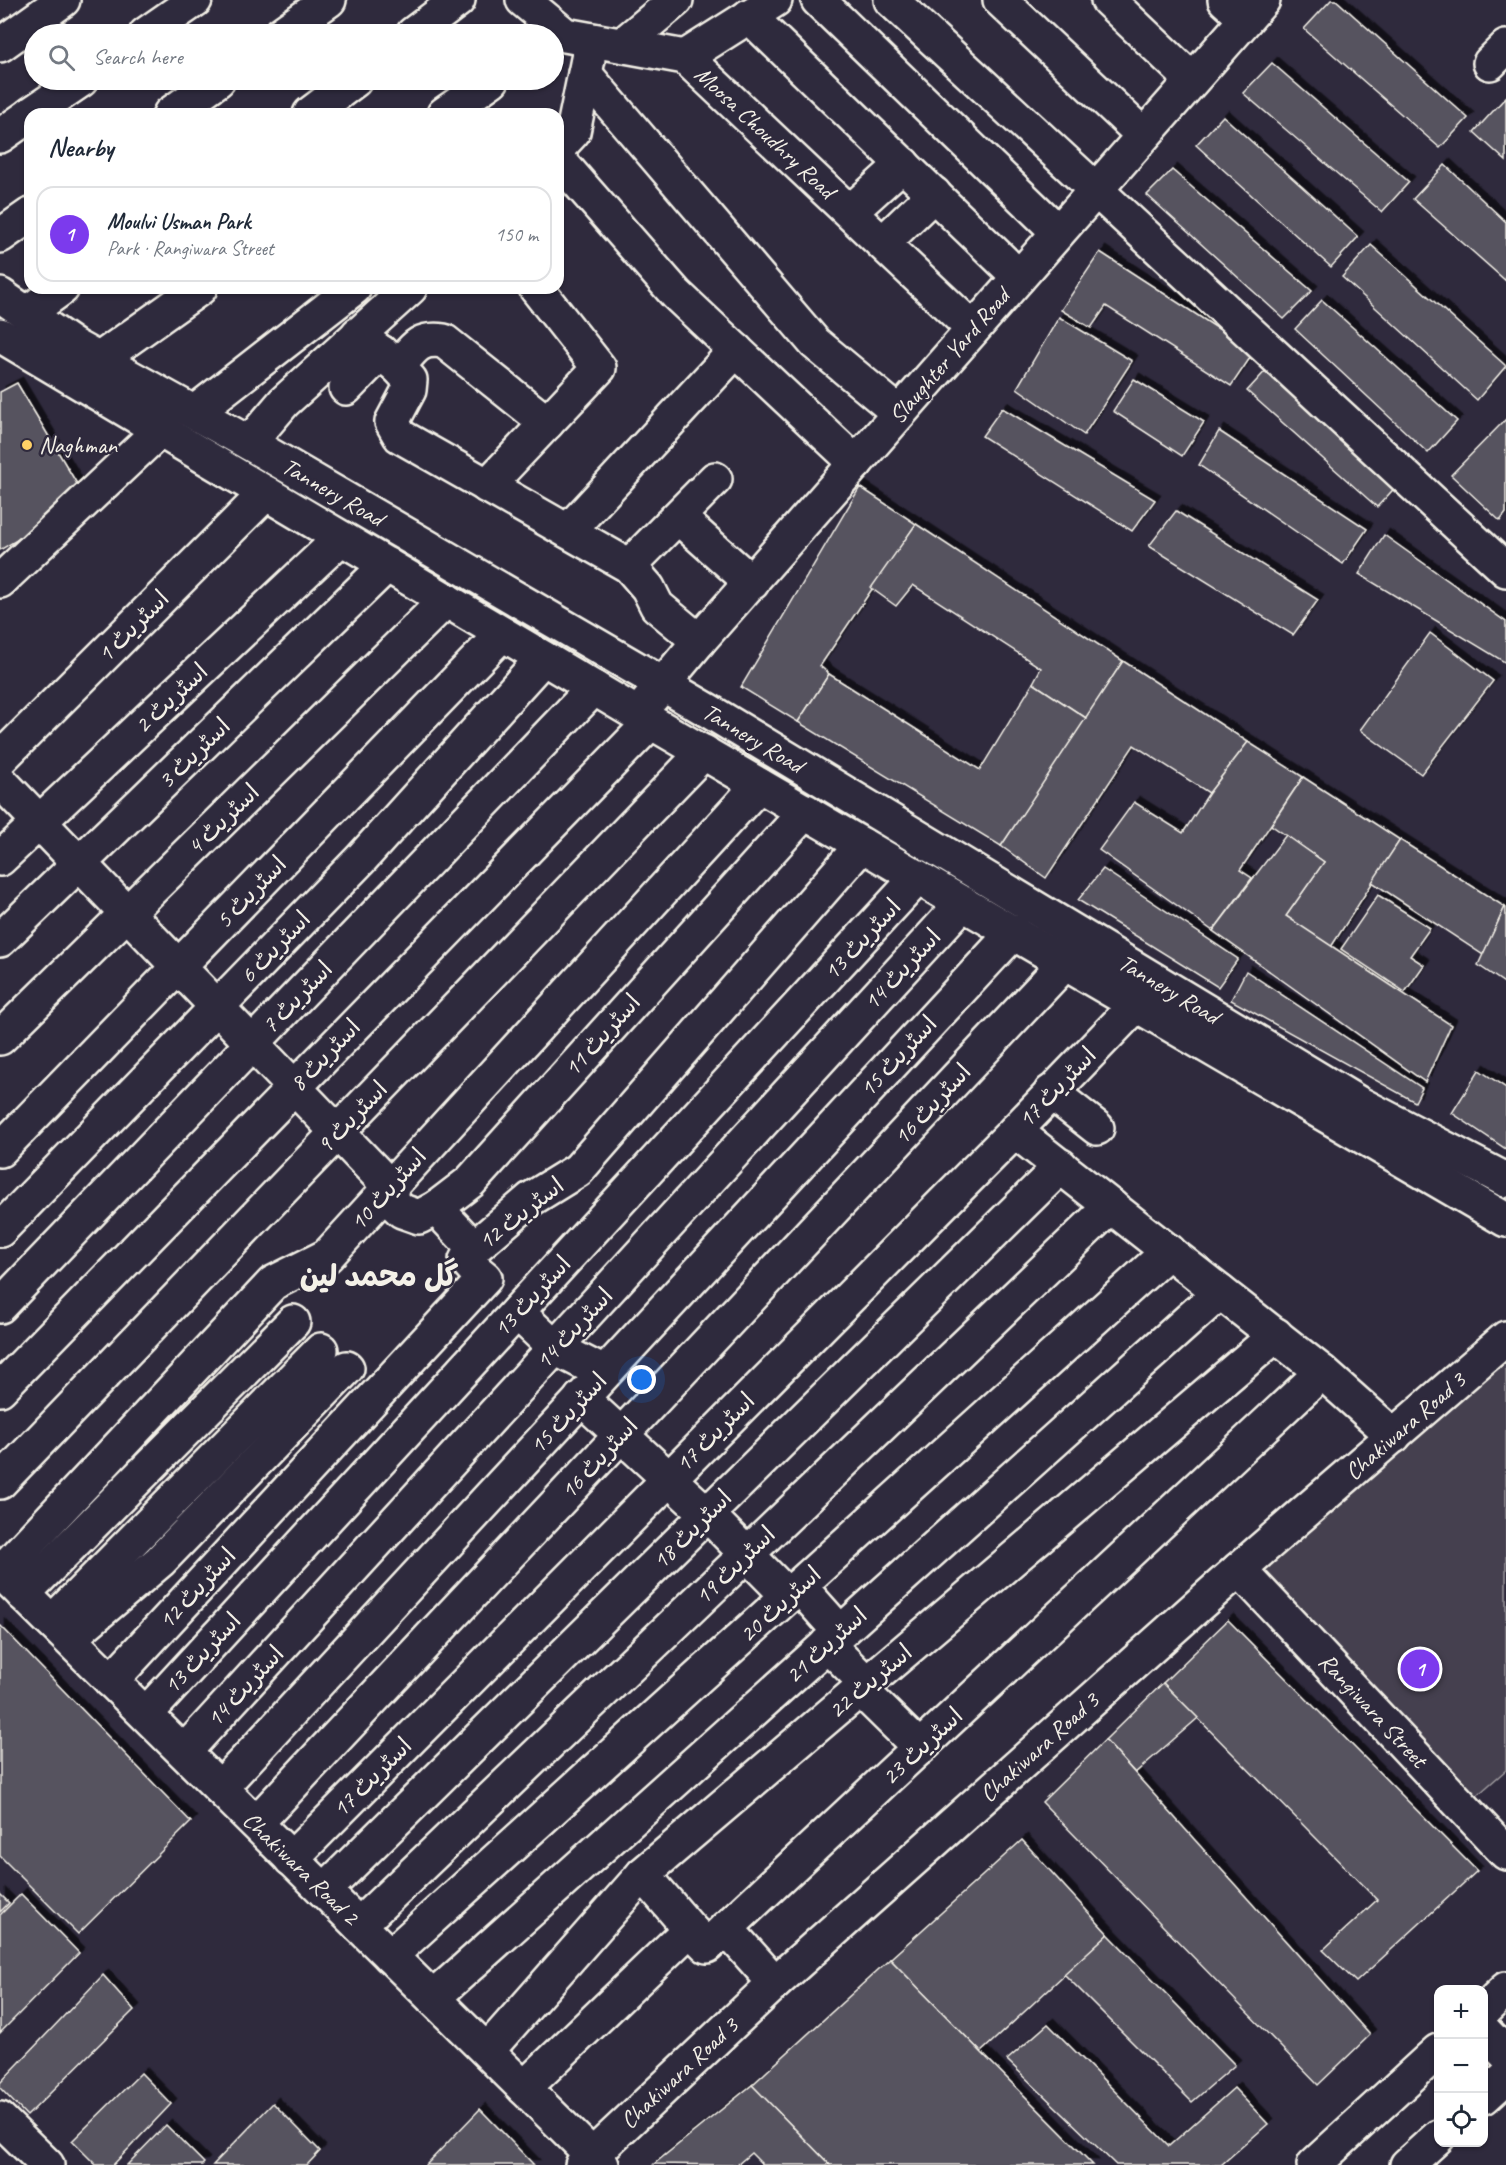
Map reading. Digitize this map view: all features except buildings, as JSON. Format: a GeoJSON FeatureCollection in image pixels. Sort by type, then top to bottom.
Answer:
{"type":"FeatureCollection","features":[{"type":"Feature","properties":{"kind":"street"},"geometry":{"type":"LineString","coordinates":[[29,24],[63,0]]}},
{"type":"Feature","properties":{"kind":"street"},"geometry":{"type":"LineString","coordinates":[[160,24],[195,0]]}},
{"type":"Feature","properties":{"kind":"street"},"geometry":{"type":"LineString","coordinates":[[295,24],[329,0]]}},
{"type":"Feature","properties":{"kind":"street"},"geometry":{"type":"LineString","coordinates":[[426,24],[458,0]]}},
{"type":"Feature","properties":{"kind":"street","name":"Moosa Choudhry Road"},"geometry":{"type":"LineString","coordinates":[[523,0],[547,24]]}},
{"type":"Feature","properties":{"kind":"street"},"geometry":{"type":"LineString","coordinates":[[564,142],[573,132],[585,74],[607,43],[676,0]]}},
{"type":"Feature","properties":{"kind":"street"},"geometry":{"type":"LineString","coordinates":[[818,0],[1058,232]]}},
{"type":"Feature","properties":{"kind":"street"},"geometry":{"type":"LineString","coordinates":[[891,0],[1506,570]]}},
{"type":"Feature","properties":{"kind":"street"},"geometry":{"type":"LineString","coordinates":[[1000,0],[1143,135]]}},
{"type":"Feature","properties":{"kind":"street"},"geometry":{"type":"LineString","coordinates":[[1108,0],[1192,80]]}},
{"type":"Feature","properties":{"kind":"street","name":"Slaughter Yard Road"},"geometry":{"type":"LineString","coordinates":[[644,718],[664,686],[699,641],[1192,80],[1245,6]]}},
{"type":"Feature","properties":{"kind":"street"},"geometry":{"type":"LineString","coordinates":[[685,57],[762,8],[903,164],[1019,276]]}},
{"type":"Feature","properties":{"kind":"street"},"geometry":{"type":"LineString","coordinates":[[0,45],[24,28]]}},
{"type":"Feature","properties":{"kind":"street","name":"Moosa Choudhry Road"},"geometry":{"type":"LineString","coordinates":[[564,35],[685,57],[973,328]]}},
{"type":"Feature","properties":{"kind":"street"},"geometry":{"type":"LineString","coordinates":[[585,74],[815,343],[899,413]]}},
{"type":"Feature","properties":{"kind":"street"},"geometry":{"type":"LineString","coordinates":[[40,108],[66,90]]}},
{"type":"Feature","properties":{"kind":"street"},"geometry":{"type":"LineString","coordinates":[[179,108],[205,90]]}},
{"type":"Feature","properties":{"kind":"street"},"geometry":{"type":"LineString","coordinates":[[318,108],[342,90]]}},
{"type":"Feature","properties":{"kind":"street"},"geometry":{"type":"LineString","coordinates":[[452,108],[478,90]]}},
{"type":"Feature","properties":{"kind":"street"},"geometry":{"type":"LineString","coordinates":[[0,136],[24,119]]}},
{"type":"Feature","properties":{"kind":"street"},"geometry":{"type":"LineString","coordinates":[[850,212],[903,164]]}},
{"type":"Feature","properties":{"kind":"street"},"geometry":{"type":"LineString","coordinates":[[564,166],[676,294],[856,463]]}},
{"type":"Feature","properties":{"kind":"street"},"geometry":{"type":"LineString","coordinates":[[883,243],[934,194]]}},
{"type":"Feature","properties":{"kind":"street"},"geometry":{"type":"LineString","coordinates":[[0,236],[24,218]]}},
{"type":"Feature","properties":{"kind":"street"},"geometry":{"type":"LineString","coordinates":[[13,304],[44,294]]}},
{"type":"Feature","properties":{"kind":"street"},"geometry":{"type":"LineString","coordinates":[[100,359],[192,294]]}},
{"type":"Feature","properties":{"kind":"street"},"geometry":{"type":"LineString","coordinates":[[195,412],[346,294]]}},
{"type":"Feature","properties":{"kind":"street"},"geometry":{"type":"LineString","coordinates":[[346,388],[379,351],[407,294]]}},
{"type":"Feature","properties":{"kind":"street"},"geometry":{"type":"LineString","coordinates":[[487,486],[599,368],[541,294]]}},
{"type":"Feature","properties":{"kind":"street","name":"Tannery Road"},"geometry":{"type":"LineString","coordinates":[[13,304],[74,346],[249,443],[664,686],[1358,1103],[1506,1180]]}},
{"type":"Feature","properties":{"kind":"street","name":"Tannery Road"},"geometry":{"type":"LineString","coordinates":[[0,334],[644,718],[1506,1220]]}},
{"type":"Feature","properties":{"kind":"street"},"geometry":{"type":"LineString","coordinates":[[249,443],[284,402],[379,351],[415,347],[429,339],[444,341],[547,423]]}},
{"type":"Feature","properties":{"kind":"street"},"geometry":{"type":"LineString","coordinates":[[568,531],[736,350]]}},
{"type":"Feature","properties":{"kind":"street"},"geometry":{"type":"LineString","coordinates":[[379,351],[410,380],[409,390],[392,422],[400,436],[629,567],[648,588],[657,606],[699,641]]}},
{"type":"Feature","properties":{"kind":"street"},"geometry":{"type":"LineString","coordinates":[[0,580],[160,430]]}},
{"type":"Feature","properties":{"kind":"street"},"geometry":{"type":"LineString","coordinates":[[629,567],[715,479]]}},
{"type":"Feature","properties":{"kind":"street","name":"اسٹریٹ 1"},"geometry":{"type":"LineString","coordinates":[[0,759],[266,493]]}},
{"type":"Feature","properties":{"kind":"street"},"geometry":{"type":"LineString","coordinates":[[678,517],[752,583]]}},
{"type":"Feature","properties":{"kind":"street","name":"اسٹریٹ 2"},"geometry":{"type":"LineString","coordinates":[[0,859],[341,538]]}},
{"type":"Feature","properties":{"kind":"street","name":"اسٹریٹ 3"},"geometry":{"type":"LineString","coordinates":[[0,940],[387,565]]}},
{"type":"Feature","properties":{"kind":"street","name":"اسٹریٹ 4"},"geometry":{"type":"LineString","coordinates":[[0,1038],[446,600]]}},
{"type":"Feature","properties":{"kind":"street","name":"اسٹریٹ 5"},"geometry":{"type":"LineString","coordinates":[[0,1150],[502,634]]}},
{"type":"Feature","properties":{"kind":"street","name":"اسٹریٹ 6"},"geometry":{"type":"LineString","coordinates":[[0,1230],[361,858],[543,658]]}},
{"type":"Feature","properties":{"kind":"street","name":"اسٹریٹ 7"},"geometry":{"type":"LineString","coordinates":[[0,1306],[594,688]]}},
{"type":"Feature","properties":{"kind":"street","name":"اسٹریٹ 8"},"geometry":{"type":"LineString","coordinates":[[0,1389],[294,1087],[644,718]]}},
{"type":"Feature","properties":{"kind":"street","name":"اسٹریٹ 9"},"geometry":{"type":"LineString","coordinates":[[0,1482],[704,752]]}},
{"type":"Feature","properties":{"kind":"street"},"geometry":{"type":"LineString","coordinates":[[0,781],[338,1132],[387,1190]]}},
{"type":"Feature","properties":{"kind":"street","name":"اسٹریٹ 10"},"geometry":{"type":"LineString","coordinates":[[8,1579],[273,1283],[327,1256],[759,785]]}},
{"type":"Feature","properties":{"kind":"street","name":"اسٹریٹ 11"},"geometry":{"type":"LineString","coordinates":[[387,1190],[402,1211],[419,1217],[436,1208],[470,1182],[806,811]]}},
{"type":"Feature","properties":{"kind":"street","name":"اسٹریٹ 12"},"geometry":{"type":"LineString","coordinates":[[111,1681],[479,1263],[531,1199],[578,1170],[862,845]]}},
{"type":"Feature","properties":{"kind":"street"},"geometry":{"type":"LineString","coordinates":[[361,858],[397,893]]}},
{"type":"Feature","properties":{"kind":"street","name":"اسٹریٹ 13"},"geometry":{"type":"LineString","coordinates":[[146,1714],[918,877]]}},
{"type":"Feature","properties":{"kind":"street","name":"اسٹریٹ 14"},"geometry":{"type":"LineString","coordinates":[[184,1752],[963,903]]}},
{"type":"Feature","properties":{"kind":"street","name":"اسٹریٹ 15"},"geometry":{"type":"LineString","coordinates":[[220,1788],[1014,932]]}},
{"type":"Feature","properties":{"kind":"street","name":"اسٹریٹ 16"},"geometry":{"type":"LineString","coordinates":[[256,1823],[1065,962]]}},
{"type":"Feature","properties":{"kind":"street","name":"اسٹریٹ 17"},"geometry":{"type":"LineString","coordinates":[[291,1859],[1016,1131],[1137,1004]]}},
{"type":"Feature","properties":{"kind":"street"},"geometry":{"type":"LineString","coordinates":[[1051,1092],[1097,1128]]}},
{"type":"Feature","properties":{"kind":"street"},"geometry":{"type":"LineString","coordinates":[[1016,1131],[1322,1372],[1394,1436]]}},
{"type":"Feature","properties":{"kind":"street"},"geometry":{"type":"LineString","coordinates":[[597,1148],[638,1181]]}},
{"type":"Feature","properties":{"kind":"street","name":"اسٹریٹ 18"},"geometry":{"type":"LineString","coordinates":[[324,1891],[1061,1166]]}},
{"type":"Feature","properties":{"kind":"street","name":"اسٹریٹ 19"},"geometry":{"type":"LineString","coordinates":[[359,1925],[1111,1206]]}},
{"type":"Feature","properties":{"kind":"street"},"geometry":{"type":"LineString","coordinates":[[436,1208],[479,1263],[555,1347],[604,1373]]}},
{"type":"Feature","properties":{"kind":"street","name":"اسٹریٹ 20"},"geometry":{"type":"LineString","coordinates":[[390,1956],[1169,1251]]}},
{"type":"Feature","properties":{"kind":"street","name":"اسٹریٹ 21"},"geometry":{"type":"LineString","coordinates":[[433,1998],[1220,1292]]}},
{"type":"Feature","properties":{"kind":"street"},"geometry":{"type":"LineString","coordinates":[[8,1579],[293,1322]]}},
{"type":"Feature","properties":{"kind":"street","name":"اسٹریٹ 22"},"geometry":{"type":"LineString","coordinates":[[487,2051],[643,1874],[1276,1335]]}},
{"type":"Feature","properties":{"kind":"street","name":"Chakiwara Road 3"},"geometry":{"type":"LineString","coordinates":[[592,2162],[775,1983],[1239,1569],[1506,1338]]}},
{"type":"Feature","properties":{"kind":"street"},"geometry":{"type":"LineString","coordinates":[[60,1630],[334,1359]]}},
{"type":"Feature","properties":{"kind":"street","name":"اسٹریٹ 23"},"geometry":{"type":"LineString","coordinates":[[690,1929],[707,1946],[1322,1372]]}},
{"type":"Feature","properties":{"kind":"street"},"geometry":{"type":"LineString","coordinates":[[581,1398],[747,1554],[794,1591],[834,1638],[864,1687],[920,1748]]}},
{"type":"Feature","properties":{"kind":"street","name":"Rangiwara Street"},"geometry":{"type":"LineString","coordinates":[[1239,1569],[1506,1853]]}},
{"type":"Feature","properties":{"kind":"street","name":"Chakiwara Road 2"},"geometry":{"type":"LineString","coordinates":[[8,1579],[487,2051],[592,2162]]}},
{"type":"Feature","properties":{"kind":"street"},"geometry":{"type":"LineString","coordinates":[[524,2088],[690,1929],[643,1874]]}},
{"type":"Feature","properties":{"kind":"street"},"geometry":{"type":"LineString","coordinates":[[726,1928],[775,1983]]}},
{"type":"Feature","properties":{"kind":"street"},"geometry":{"type":"LineString","coordinates":[[1488,2006],[1506,1989]]}},
{"type":"Feature","properties":{"kind":"street"},"geometry":{"type":"LineString","coordinates":[[1488,2035],[1506,2054]]}},
{"type":"Feature","properties":{"kind":"street"},"geometry":{"type":"LineString","coordinates":[[1314,2165],[1434,2055]]}},
{"type":"Feature","properties":{"kind":"street"},"geometry":{"type":"LineString","coordinates":[[1488,2093],[1506,2077]]}},
{"type":"Feature","properties":{"kind":"street"},"geometry":{"type":"LineString","coordinates":[[0,2119],[47,2165]]}},
{"type":"Feature","properties":{"kind":"street"},"geometry":{"type":"LineString","coordinates":[[1407,2165],[1434,2141]]}},
{"type":"Feature","properties":{"kind":"shaded area"},"geometry":{"type":"Polygon","coordinates":[[[1506,1338],[1506,1770],[1464,1807],[1239,1569],[1506,1338]]]}},
{"type":"Feature","properties":{"kind":"place","name":"Naghman"},"geometry":{"type":"Point","coordinates":[27,445]}},
{"type":"Feature","properties":{"kind":"place","name":"Moulvi Usman Park"},"geometry":{"type":"Point","coordinates":[1420,1669]}},
{"type":"Feature","properties":{"kind":"district","name":"گل محمد لین"},"geometry":{"type":"Point","coordinates":[379,1276]}}]}
